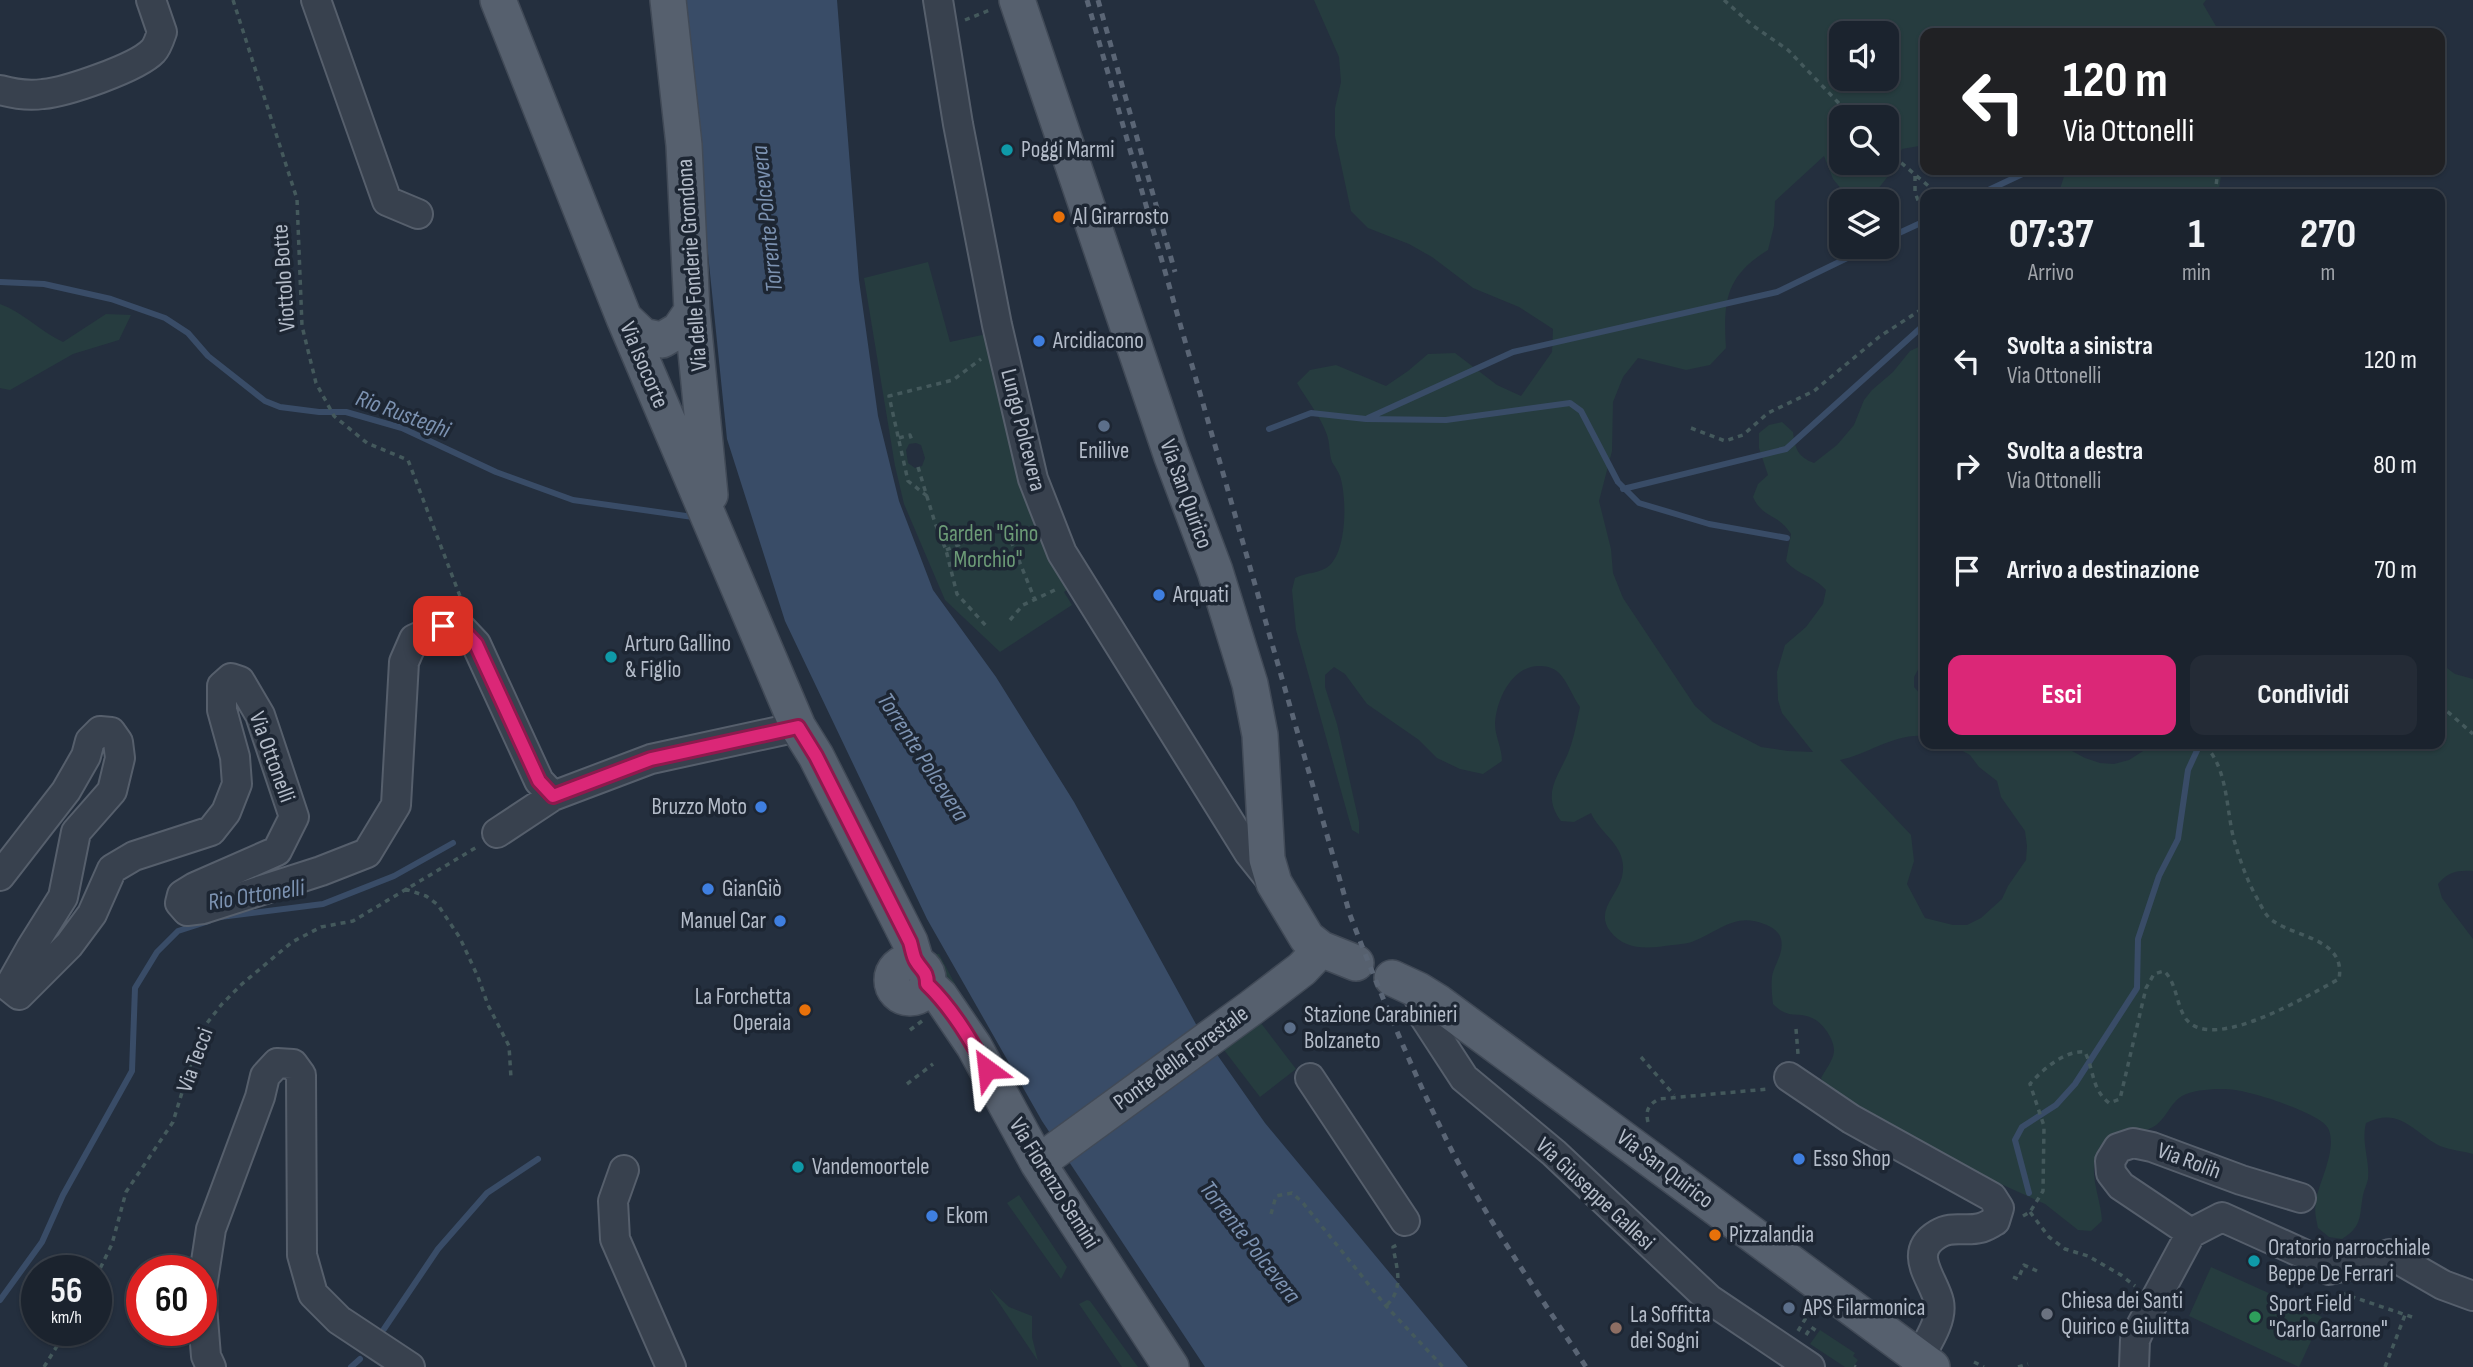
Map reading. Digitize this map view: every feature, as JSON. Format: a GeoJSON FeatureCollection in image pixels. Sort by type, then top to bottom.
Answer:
{"type":"FeatureCollection","features":[{"type":"Feature","properties":{"kind":"main road","name":"Via Isocorte"},"geometry":{"type":"LineString","coordinates":[[498,0],[624,318],[798,727]]}},
{"type":"Feature","properties":{"kind":"main road","name":"Via delle Fonderie Grondona"},"geometry":{"type":"LineString","coordinates":[[668,0],[684,145],[692,311],[713,530]]}},
{"type":"Feature","properties":{"kind":"main road","name":"Via San Quirico"},"geometry":{"type":"LineString","coordinates":[[1004,5],[1215,571],[1250,684],[1260,735],[1267,859],[1274,883],[1307,937],[1321,949],[1356,963]]}},
{"type":"Feature","properties":{"kind":"main road"},"geometry":{"type":"LineString","coordinates":[[624,318],[643,336],[662,340],[679,330],[692,311]]}},
{"type":"Feature","properties":{"kind":"main road","name":"Via Fiorenzo Semini"},"geometry":{"type":"LineString","coordinates":[[798,727],[816,756],[921,974],[974,1045],[1048,1155],[1171,1367]]}},
{"type":"Feature","properties":{"kind":"main road","name":"Ponte della Forestale"},"geometry":{"type":"LineString","coordinates":[[1048,1155],[1302,969],[1321,949]]}},
{"type":"Feature","properties":{"kind":"main road","name":"Via San Quirico"},"geometry":{"type":"LineString","coordinates":[[1405,984],[1798,1266],[1926,1362]]}},
{"type":"Feature","properties":{"kind":"street"},"geometry":{"type":"LineString","coordinates":[[0,90],[13,94],[45,94],[102,78],[136,64],[154,51],[162,32],[151,0]]}},
{"type":"Feature","properties":{"kind":"street"},"geometry":{"type":"LineString","coordinates":[[316,0],[387,201],[418,214]]}},
{"type":"Feature","properties":{"kind":"street","name":"Lungo Polcevera"},"geometry":{"type":"LineString","coordinates":[[938,0],[958,124],[997,325],[1032,479],[1062,553],[1249,853],[1274,883]]}},
{"type":"Feature","properties":{"kind":"street","name":"Via Ottonelli"},"geometry":{"type":"LineString","coordinates":[[0,876],[66,791],[86,756],[90,741],[100,731],[111,732],[118,742],[120,758],[113,791],[76,832],[64,897],[9,987],[19,995],[69,945],[92,914],[112,869],[134,856],[211,831],[226,812],[237,784],[235,757],[222,710],[222,686],[231,678],[240,681],[260,716],[294,817],[277,851],[195,887],[182,895],[180,903],[187,911],[203,909],[321,871],[367,853],[396,805],[404,662],[414,639],[443,626],[460,627]]}},
{"type":"Feature","properties":{"kind":"street"},"geometry":{"type":"LineString","coordinates":[[460,627],[476,644],[539,781],[553,796]]}},
{"type":"Feature","properties":{"kind":"street"},"geometry":{"type":"LineString","coordinates":[[497,833],[553,796],[651,759],[798,727]]}},
{"type":"Feature","properties":{"kind":"street","name":"Via Giuseppe Gallesi"},"geometry":{"type":"LineString","coordinates":[[1405,984],[1464,1078],[1554,1153],[1709,1299],[1806,1355]]}},
{"type":"Feature","properties":{"kind":"street"},"geometry":{"type":"LineString","coordinates":[[211,1367],[206,1356],[201,1294],[211,1229],[260,1097],[265,1076],[277,1063],[293,1064],[301,1075],[302,1255],[313,1294],[339,1320],[410,1367]]}},
{"type":"Feature","properties":{"kind":"street"},"geometry":{"type":"LineString","coordinates":[[1789,1077],[1851,1119],[1992,1197],[1999,1208],[1995,1221],[1980,1228],[1947,1230],[1930,1240],[1924,1250],[1923,1261],[1929,1282],[1940,1303],[1926,1362]]}},
{"type":"Feature","properties":{"kind":"street"},"geometry":{"type":"LineString","coordinates":[[1310,1078],[1405,1221]]}},
{"type":"Feature","properties":{"kind":"street","name":"Via Rolih"},"geometry":{"type":"LineString","coordinates":[[2301,1198],[2241,1180],[2152,1147],[2133,1143],[2118,1149],[2110,1161],[2111,1173],[2121,1186],[2190,1233],[2222,1217],[2315,1259],[2329,1270],[2389,1254],[2443,1285],[2473,1296]]}},
{"type":"Feature","properties":{"kind":"street"},"geometry":{"type":"LineString","coordinates":[[624,1170],[613,1201],[615,1239],[671,1367]]}},
{"type":"Feature","properties":{"kind":"street"},"geometry":{"type":"LineString","coordinates":[[2134,1367],[2135,1340],[2149,1327],[2156,1296],[2190,1233]]}},
{"type":"Feature","properties":{"kind":"path","name":"Viottolo Botte"},"geometry":{"type":"LineString","coordinates":[[233,0],[297,199],[302,327],[316,383],[334,416],[367,443],[408,460],[468,617],[460,627]]}},
{"type":"Feature","properties":{"kind":"path"},"geometry":{"type":"LineString","coordinates":[[1724,0],[1787,50],[1840,105]]}},
{"type":"Feature","properties":{"kind":"path"},"geometry":{"type":"LineString","coordinates":[[943,28],[1004,5]]}},
{"type":"Feature","properties":{"kind":"path"},"geometry":{"type":"LineString","coordinates":[[1899,162],[1932,189]]}},
{"type":"Feature","properties":{"kind":"path"},"geometry":{"type":"LineString","coordinates":[[1915,176],[1915,192],[1920,206]]}},
{"type":"Feature","properties":{"kind":"path"},"geometry":{"type":"LineString","coordinates":[[1691,428],[1725,441],[1742,435],[1768,413],[1814,391],[1879,337],[1920,310]]}},
{"type":"Feature","properties":{"kind":"path"},"geometry":{"type":"LineString","coordinates":[[927,496],[908,481],[905,457],[889,396],[953,380],[977,360]]}},
{"type":"Feature","properties":{"kind":"path"},"geometry":{"type":"LineString","coordinates":[[899,438],[911,435],[913,443]]}},
{"type":"Feature","properties":{"kind":"path"},"geometry":{"type":"LineString","coordinates":[[918,467],[946,550],[957,594],[988,628]]}},
{"type":"Feature","properties":{"kind":"path"},"geometry":{"type":"LineString","coordinates":[[946,550],[1005,526],[1035,600]]}},
{"type":"Feature","properties":{"kind":"path"},"geometry":{"type":"LineString","coordinates":[[1011,542],[1031,533]]}},
{"type":"Feature","properties":{"kind":"path"},"geometry":{"type":"LineString","coordinates":[[1010,620],[1023,605],[1068,584]]}},
{"type":"Feature","properties":{"kind":"path"},"geometry":{"type":"LineString","coordinates":[[2445,709],[2473,734]]}},
{"type":"Feature","properties":{"kind":"path"},"geometry":{"type":"LineString","coordinates":[[2022,1217],[2030,1212],[2043,1191],[2044,1126],[2030,1084],[2039,1073],[2062,1058],[2077,1051],[2085,1052],[2092,1067],[2097,1093],[2109,1103],[2120,1099],[2146,988],[2154,974],[2164,971],[2171,977],[2174,994],[2187,1021],[2199,1028],[2213,1031],[2228,1029],[2273,1013],[2339,979],[2341,965],[2334,953],[2324,944],[2271,921],[2249,885],[2234,839],[2219,767],[2206,749]]}},
{"type":"Feature","properties":{"kind":"path","name":"Via Tecci"},"geometry":{"type":"LineString","coordinates":[[107,1255],[126,1192],[173,1122],[194,1053],[207,1023],[242,984],[292,942],[321,928],[352,921],[497,833]]}},
{"type":"Feature","properties":{"kind":"path"},"geometry":{"type":"LineString","coordinates":[[405,889],[426,896],[438,905],[460,938],[488,1005],[509,1046],[511,1078]]}},
{"type":"Feature","properties":{"kind":"path"},"geometry":{"type":"LineString","coordinates":[[1641,1058],[1675,1096]]}},
{"type":"Feature","properties":{"kind":"path"},"geometry":{"type":"LineString","coordinates":[[907,1084],[933,1065]]}},
{"type":"Feature","properties":{"kind":"path"},"geometry":{"type":"LineString","coordinates":[[1649,1124],[1647,1110],[1651,1103],[1675,1096],[1756,1092]]}},
{"type":"Feature","properties":{"kind":"path"},"geometry":{"type":"LineString","coordinates":[[1271,1214],[1276,1196],[1292,1193],[1386,1306],[1443,1367]]}},
{"type":"Feature","properties":{"kind":"path"},"geometry":{"type":"LineString","coordinates":[[2030,1212],[2049,1237],[2065,1249],[2088,1256],[2156,1296]]}},
{"type":"Feature","properties":{"kind":"path"},"geometry":{"type":"LineString","coordinates":[[1386,1306],[1393,1298],[1399,1282],[1393,1247]]}},
{"type":"Feature","properties":{"kind":"path"},"geometry":{"type":"LineString","coordinates":[[2013,1277],[2018,1279],[2024,1265],[2033,1269]]}},
{"type":"Feature","properties":{"kind":"path"},"geometry":{"type":"LineString","coordinates":[[2333,1290],[2412,1317]]}},
{"type":"Feature","properties":{"kind":"path"},"geometry":{"type":"LineString","coordinates":[[2385,1367],[2405,1315]]}},
{"type":"Feature","properties":{"kind":"path"},"geometry":{"type":"LineString","coordinates":[[1798,1331],[1805,1320]]}},
{"type":"Feature","properties":{"kind":"path"},"geometry":{"type":"LineString","coordinates":[[1806,1355],[1811,1327],[1818,1332]]}},
{"type":"Feature","properties":{"kind":"path"},"geometry":{"type":"LineString","coordinates":[[44,1367],[57,1346]]}},
{"type":"Feature","properties":{"kind":"path"},"geometry":{"type":"LineString","coordinates":[[1974,1362],[1984,1367]]}},
{"type":"Feature","properties":{"kind":"path"},"geometry":{"type":"LineString","coordinates":[[2018,1367],[2028,1366]]}},
{"type":"Feature","properties":{"kind":"green space"},"geometry":{"type":"Polygon","coordinates":[[[1314,0],[2206,0],[2203,4],[2217,28],[1920,28],[1920,146],[1902,149],[1899,155],[1899,105],[1829,105],[1829,169],[1824,156],[1775,201],[1774,226],[1768,250],[1743,270],[1730,291],[1725,316],[1726,348],[1710,365],[1686,370],[1638,358],[1623,377],[1613,402],[1612,451],[1599,501],[1611,549],[1613,573],[1623,598],[1695,706],[1713,722],[1761,747],[1813,752],[1782,713],[1778,700],[1777,672],[1785,645],[1806,627],[1823,604],[1826,590],[1786,561],[1791,534],[1781,522],[1761,509],[1753,497],[1758,484],[1768,475],[1759,448],[1759,433],[1769,425],[1782,422],[1793,432],[1796,448],[1801,455],[1814,463],[1837,445],[1854,425],[1864,400],[1872,390],[1893,372],[1910,351],[1920,346],[1920,666],[1914,677],[1914,687],[1920,694],[1920,736],[1892,741],[1840,760],[1911,835],[1914,861],[1907,884],[1925,918],[1953,925],[1967,925],[1981,918],[2002,899],[2026,860],[2027,846],[2025,831],[2001,797],[1997,781],[1979,767],[1970,755],[1959,749],[2068,749],[2100,763],[2114,764],[2129,760],[2146,749],[2445,749],[2445,667],[2455,674],[2473,679],[2473,871],[2453,873],[2438,884],[2442,898],[2473,939],[2473,1154],[2440,1146],[2397,1119],[2388,1117],[2366,1123],[2364,1138],[2368,1179],[2359,1220],[2354,1230],[2342,1239],[2329,1237],[2318,1228],[2315,1215],[2331,1145],[2328,1128],[2300,1110],[2256,1095],[2229,1089],[2194,1092],[2178,1099],[2153,1127],[2115,1136],[2102,1144],[2097,1152],[2094,1178],[2102,1221],[2091,1231],[2078,1230],[2045,1204],[1941,1157],[1828,1090],[1821,1078],[1834,1052],[1828,1033],[1814,1019],[1789,1014],[1773,1004],[1772,977],[1782,947],[1780,936],[1773,928],[1754,921],[1736,921],[1689,943],[1664,946],[1639,947],[1616,938],[1606,924],[1605,917],[1608,904],[1622,877],[1622,857],[1591,813],[1574,822],[1561,821],[1552,801],[1554,783],[1571,745],[1580,707],[1563,678],[1549,667],[1531,667],[1514,677],[1508,685],[1499,704],[1495,724],[1502,761],[1483,774],[1460,769],[1437,758],[1419,740],[1367,704],[1345,674],[1334,667],[1325,675],[1325,687],[1337,724],[1359,822],[1359,834],[1352,830],[1296,630],[1292,590],[1295,578],[1326,568],[1336,557],[1344,522],[1344,497],[1324,428],[1297,383],[1310,370],[1336,365],[1386,386],[1428,354],[1455,353],[1497,385],[1521,396],[1552,352],[1553,329],[1519,307],[1473,288],[1432,257],[1409,244],[1368,228],[1351,211],[1335,136],[1335,108],[1341,82],[1339,57],[1314,0]]]}},
{"type":"Feature","properties":{"kind":"green space"},"geometry":{"type":"Polygon","coordinates":[[[1831,175],[1889,175],[1878,189],[1841,189],[1831,175]]]}},
{"type":"Feature","properties":{"kind":"green space"},"geometry":{"type":"Polygon","coordinates":[[[2064,175],[2221,175],[2219,189],[2060,189],[2064,175]]]}},
{"type":"Feature","properties":{"kind":"green space","name":"Garden \"Gino Morchio\""},"geometry":{"type":"Polygon","coordinates":[[[928,262],[950,342],[991,333],[1071,587],[1064,592],[1072,605],[1000,652],[945,600],[904,504],[895,466],[864,278],[928,262]],[[909,444],[906,450],[908,463],[915,468],[922,466],[925,458],[921,445],[909,444]]]}},
{"type":"Feature","properties":{"kind":"green space"},"geometry":{"type":"Polygon","coordinates":[[[0,304],[63,342],[106,314],[131,315],[119,340],[73,354],[10,390],[0,388],[0,304]]]}},
{"type":"Feature","properties":{"kind":"green space"},"geometry":{"type":"Polygon","coordinates":[[[922,953],[939,954],[972,1016],[941,988],[922,953]]]}},
{"type":"Feature","properties":{"kind":"green space"},"geometry":{"type":"Polygon","coordinates":[[[911,965],[918,992],[904,993],[898,989],[895,976],[904,966],[911,965]]]}},
{"type":"Feature","properties":{"kind":"green space"},"geometry":{"type":"Polygon","coordinates":[[[1257,1018],[1296,1069],[1260,1097],[1221,1046],[1257,1018]]]}},
{"type":"Feature","properties":{"kind":"green space"},"geometry":{"type":"Polygon","coordinates":[[[1019,1195],[1067,1267],[1061,1279],[1007,1203],[1019,1195]]]}},
{"type":"Feature","properties":{"kind":"green space","name":"Sport Field \"Carlo Garrone\""},"geometry":{"type":"Polygon","coordinates":[[[2211,1267],[2322,1317],[2299,1367],[2189,1316],[2211,1267]]]}},
{"type":"Feature","properties":{"kind":"green space"},"geometry":{"type":"Polygon","coordinates":[[[989,1288],[1009,1307],[1032,1316],[1032,1337],[1038,1361],[989,1288]]]}},
{"type":"Feature","properties":{"kind":"green space"},"geometry":{"type":"Polygon","coordinates":[[[1087,1300],[1138,1367],[1122,1367],[1079,1304],[1087,1300]]]}},
{"type":"Feature","properties":{"kind":"green space"},"geometry":{"type":"Polygon","coordinates":[[[1820,1330],[1855,1353],[1853,1356],[1858,1360],[1853,1367],[1845,1367],[1810,1344],[1820,1330]]]}},
{"type":"Feature","properties":{"kind":"water","name":"Torrente Polcevera"},"geometry":{"type":"Polygon","coordinates":[[[682,0],[837,0],[859,280],[878,416],[899,501],[933,590],[996,677],[1074,802],[1197,1026],[1265,1123],[1468,1367],[1205,1367],[1042,1121],[927,919],[785,621],[727,439],[682,0]]]}},
{"type":"Feature","properties":{"kind":"waterway"},"geometry":{"type":"LineString","coordinates":[[1991,189],[2020,175]]}},
{"type":"Feature","properties":{"kind":"waterway"},"geometry":{"type":"LineString","coordinates":[[1899,233],[1920,223]]}},
{"type":"Feature","properties":{"kind":"waterway"},"geometry":{"type":"LineString","coordinates":[[1368,418],[1513,352],[1777,292],[1845,259]]}},
{"type":"Feature","properties":{"kind":"waterway","name":"Rio Rusteghi"},"geometry":{"type":"LineString","coordinates":[[0,282],[44,284],[111,299],[165,318],[188,333],[208,356],[265,401],[280,407],[346,412],[402,428],[496,472],[573,500],[693,517]]}},
{"type":"Feature","properties":{"kind":"waterway"},"geometry":{"type":"LineString","coordinates":[[1623,489],[1786,449],[1920,328]]}},
{"type":"Feature","properties":{"kind":"waterway"},"geometry":{"type":"LineString","coordinates":[[1269,429],[1311,413],[1366,419],[1446,420],[1570,403],[1581,411],[1618,482],[1639,503],[1709,524],[1787,538]]}},
{"type":"Feature","properties":{"kind":"waterway"},"geometry":{"type":"LineString","coordinates":[[2029,1193],[2015,1140],[2022,1127],[2056,1105],[2075,1084],[2137,988],[2138,939],[2159,876],[2178,839],[2188,770],[2198,749]]}},
{"type":"Feature","properties":{"kind":"waterway","name":"Rio Ottonelli"},"geometry":{"type":"LineString","coordinates":[[220,917],[323,904],[394,876],[453,843]]}},
{"type":"Feature","properties":{"kind":"waterway","name":"Rio Ottonelli"},"geometry":{"type":"LineString","coordinates":[[0,1300],[42,1242],[63,1195],[132,1071],[135,988],[157,952],[178,931],[209,921]]}},
{"type":"Feature","properties":{"kind":"waterway"},"geometry":{"type":"LineString","coordinates":[[384,1329],[438,1249],[487,1193],[538,1159]]}},
{"type":"Feature","properties":{"kind":"waterway"},"geometry":{"type":"LineString","coordinates":[[351,1367],[360,1359]]}},
{"type":"Feature","properties":{"kind":"railway"},"geometry":{"type":"LineString","coordinates":[[1087,0],[1350,915],[1422,1088],[1464,1174],[1586,1367]]}},
{"type":"Feature","properties":{"kind":"railway"},"geometry":{"type":"LineString","coordinates":[[1098,0],[1175,272]]}},
{"type":"Feature","properties":{"kind":"place","name":"Poggi Marmi"},"geometry":{"type":"Point","coordinates":[1007,150]}},
{"type":"Feature","properties":{"kind":"place","name":"Al Girarrosto"},"geometry":{"type":"Point","coordinates":[1059,217]}},
{"type":"Feature","properties":{"kind":"place","name":"Arcidiacono"},"geometry":{"type":"Point","coordinates":[1039,341]}},
{"type":"Feature","properties":{"kind":"place","name":"Enilive"},"geometry":{"type":"Point","coordinates":[1104,426]}},
{"type":"Feature","properties":{"kind":"place","name":"Arquati"},"geometry":{"type":"Point","coordinates":[1159,595]}},
{"type":"Feature","properties":{"kind":"place","name":"Arturo Gallino & Figlio"},"geometry":{"type":"Point","coordinates":[611,657]}},
{"type":"Feature","properties":{"kind":"place","name":"Bruzzo Moto"},"geometry":{"type":"Point","coordinates":[761,807]}},
{"type":"Feature","properties":{"kind":"place","name":"GianGiò"},"geometry":{"type":"Point","coordinates":[708,889]}},
{"type":"Feature","properties":{"kind":"place","name":"Manuel Car"},"geometry":{"type":"Point","coordinates":[780,921]}},
{"type":"Feature","properties":{"kind":"place","name":"La Forchetta Operaia"},"geometry":{"type":"Point","coordinates":[805,1010]}},
{"type":"Feature","properties":{"kind":"place","name":"Stazione Carabinieri Bolzaneto"},"geometry":{"type":"Point","coordinates":[1290,1028]}},
{"type":"Feature","properties":{"kind":"place","name":"Esso Shop"},"geometry":{"type":"Point","coordinates":[1799,1159]}},
{"type":"Feature","properties":{"kind":"place","name":"Vandemoortele"},"geometry":{"type":"Point","coordinates":[798,1167]}},
{"type":"Feature","properties":{"kind":"place","name":"Ekom"},"geometry":{"type":"Point","coordinates":[932,1216]}},
{"type":"Feature","properties":{"kind":"place","name":"Pizzalandia"},"geometry":{"type":"Point","coordinates":[1715,1235]}},
{"type":"Feature","properties":{"kind":"place","name":"Oratorio parrocchiale Beppe De Ferrari"},"geometry":{"type":"Point","coordinates":[2254,1261]}},
{"type":"Feature","properties":{"kind":"place","name":"APS Filarmonica"},"geometry":{"type":"Point","coordinates":[1789,1308]}},
{"type":"Feature","properties":{"kind":"place","name":"Chiesa dei Santi Quirico e Giulitta"},"geometry":{"type":"Point","coordinates":[2047,1314]}},
{"type":"Feature","properties":{"kind":"place","name":"Sport Field \"Carlo Garrone\""},"geometry":{"type":"Point","coordinates":[2255,1317]}},
{"type":"Feature","properties":{"kind":"place","name":"La Soffitta dei Sogni"},"geometry":{"type":"Point","coordinates":[1616,1328]}},
{"type":"Feature","properties":{"kind":"route"},"geometry":{"type":"LineString","coordinates":[[443,626],[460,627],[476,644],[539,781],[553,796],[651,759],[798,727],[816,756],[910,942],[916,962],[923,967],[927,984],[940,996],[987,1069]]}}]}
